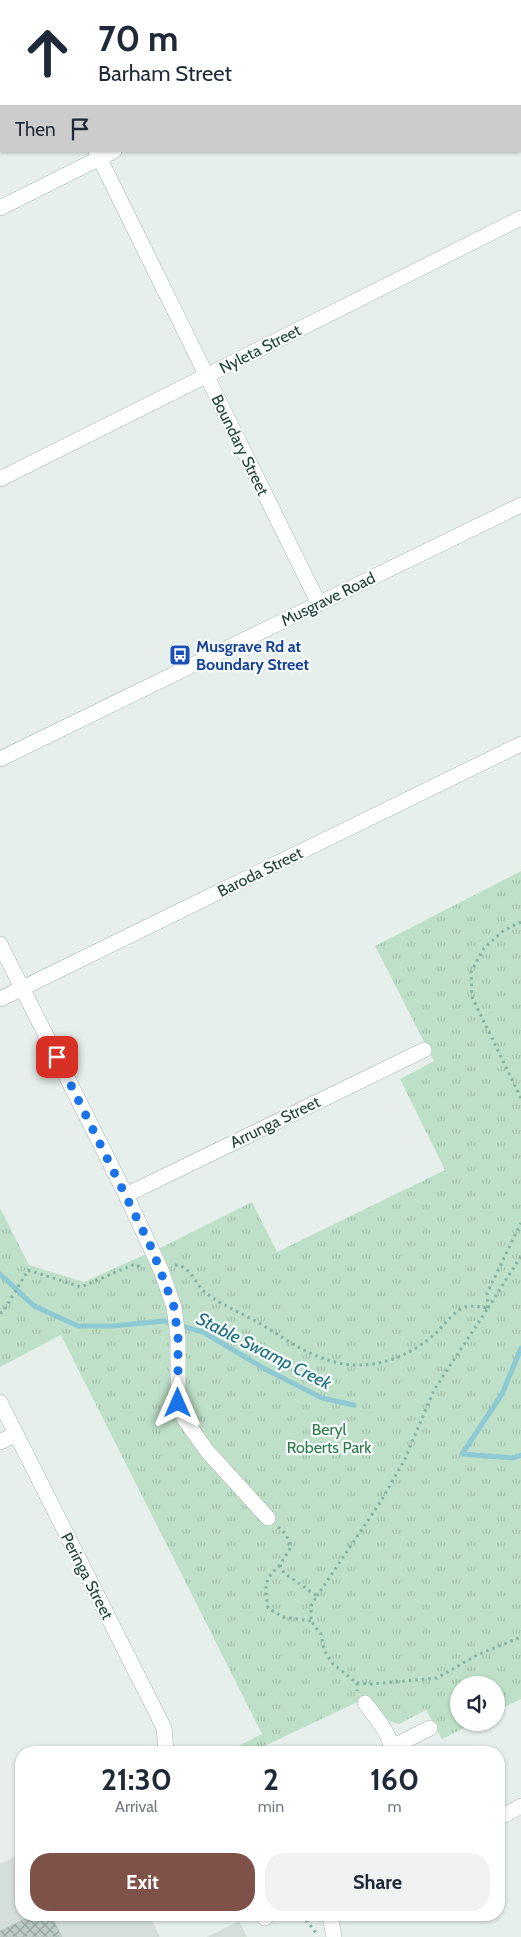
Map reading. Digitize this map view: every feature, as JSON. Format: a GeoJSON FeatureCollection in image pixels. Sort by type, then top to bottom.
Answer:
{"type":"FeatureCollection","features":[{"type":"Feature","properties":{"kind":"street"},"geometry":{"type":"LineString","coordinates":[[0,208],[97,155],[110,152]]}},
{"type":"Feature","properties":{"kind":"street","name":"Boundary Street"},"geometry":{"type":"LineString","coordinates":[[97,155],[319,604]]}},
{"type":"Feature","properties":{"kind":"street","name":"Nyleta Street"},"geometry":{"type":"LineString","coordinates":[[0,479],[521,218]]}},
{"type":"Feature","properties":{"kind":"street","name":"Musgrave Road"},"geometry":{"type":"LineString","coordinates":[[0,759],[521,505]]}},
{"type":"Feature","properties":{"kind":"street","name":"Baroda Street"},"geometry":{"type":"LineString","coordinates":[[0,999],[521,744]]}},
{"type":"Feature","properties":{"kind":"street"},"geometry":{"type":"LineString","coordinates":[[0,944],[126,1195],[161,1270],[174,1307],[178,1337],[178,1403],[185,1420],[207,1451],[268,1518]]}},
{"type":"Feature","properties":{"kind":"street","name":"Arrunga Street"},"geometry":{"type":"LineString","coordinates":[[126,1195],[424,1050]]}},
{"type":"Feature","properties":{"kind":"street","name":"Peringa Street"},"geometry":{"type":"LineString","coordinates":[[0,1402],[164,1728],[166,1746]]}},
{"type":"Feature","properties":{"kind":"street"},"geometry":{"type":"LineString","coordinates":[[0,1442],[16,1434]]}},
{"type":"Feature","properties":{"kind":"street"},"geometry":{"type":"LineString","coordinates":[[365,1703],[379,1722],[389,1746]]}},
{"type":"Feature","properties":{"kind":"street"},"geometry":{"type":"LineString","coordinates":[[398,1746],[430,1728]]}},
{"type":"Feature","properties":{"kind":"street"},"geometry":{"type":"LineString","coordinates":[[505,1815],[521,1806]]}},
{"type":"Feature","properties":{"kind":"street"},"geometry":{"type":"LineString","coordinates":[[331,1921],[334,1937]]}},
{"type":"Feature","properties":{"kind":"path"},"geometry":{"type":"LineString","coordinates":[[521,922],[503,931],[484,948],[471,972],[472,997],[521,1098]]}},
{"type":"Feature","properties":{"kind":"path"},"geometry":{"type":"LineString","coordinates":[[488,1308],[487,1293],[521,1223]]}},
{"type":"Feature","properties":{"kind":"path"},"geometry":{"type":"LineString","coordinates":[[521,1256],[434,1390],[404,1461],[381,1501],[311,1606],[311,1621],[321,1634],[324,1650],[333,1664],[357,1683],[371,1684],[437,1678],[478,1655],[521,1637]]}},
{"type":"Feature","properties":{"kind":"path"},"geometry":{"type":"LineString","coordinates":[[2,1312],[28,1270],[81,1287],[135,1264],[152,1275],[175,1265],[180,1265],[189,1271],[200,1288],[217,1302],[260,1323],[294,1346],[335,1362],[365,1366],[390,1360],[413,1350],[435,1334],[463,1308],[472,1306],[488,1308]]}},
{"type":"Feature","properties":{"kind":"path"},"geometry":{"type":"LineString","coordinates":[[268,1518],[286,1534],[291,1547],[280,1565],[270,1574],[265,1586],[268,1608],[283,1617],[311,1621]]}},
{"type":"Feature","properties":{"kind":"path"},"geometry":{"type":"LineString","coordinates":[[280,1565],[284,1573],[317,1596]]}},
{"type":"Feature","properties":{"kind":"path"},"geometry":{"type":"LineString","coordinates":[[357,1683],[357,1695],[365,1703]]}},
{"type":"Feature","properties":{"kind":"path"},"geometry":{"type":"LineString","coordinates":[[308,1921],[319,1937]]}},
{"type":"Feature","properties":{"kind":"shaded area"},"geometry":{"type":"Polygon","coordinates":[[[15,1856],[15,1921],[152,1921],[160,1937],[0,1937],[0,1864],[15,1856]]]}},
{"type":"Feature","properties":{"kind":"shaded area"},"geometry":{"type":"Polygon","coordinates":[[[239,1921],[247,1937],[207,1937],[239,1921]]]}},
{"type":"Feature","properties":{"kind":"green space","name":"Beryl Roberts Park"},"geometry":{"type":"Polygon","coordinates":[[[521,871],[521,1699],[505,1707],[505,1676],[450,1676],[450,1731],[458,1731],[442,1739],[426,1710],[399,1724],[389,1721],[368,1697],[265,1746],[238,1746],[262,1734],[61,1335],[0,1367],[0,1208],[29,1265],[84,1282],[164,1246],[252,1202],[277,1252],[445,1170],[400,1079],[434,1061],[375,946],[521,871]]]}},
{"type":"Feature","properties":{"kind":"building"},"geometry":{"type":"Polygon","coordinates":[[[21,1921],[54,1921],[62,1937],[0,1937],[0,1931],[21,1921]]]}},
{"type":"Feature","properties":{"kind":"waterway","name":"Stable Swamp Creek"},"geometry":{"type":"LineString","coordinates":[[0,1274],[34,1306],[78,1326],[113,1326],[163,1321],[203,1332],[265,1369],[322,1398],[354,1405]]}},
{"type":"Feature","properties":{"kind":"waterway"},"geometry":{"type":"LineString","coordinates":[[521,1348],[502,1394],[462,1454],[513,1458],[521,1455]]}},
{"type":"Feature","properties":{"kind":"place","name":"Musgrave Rd at Boundary Street"},"geometry":{"type":"Point","coordinates":[180,655]}},
{"type":"Feature","properties":{"kind":"route"},"geometry":{"type":"LineString","coordinates":[[57,1057],[152,1249],[174,1307],[178,1337],[178,1403]]}}]}
